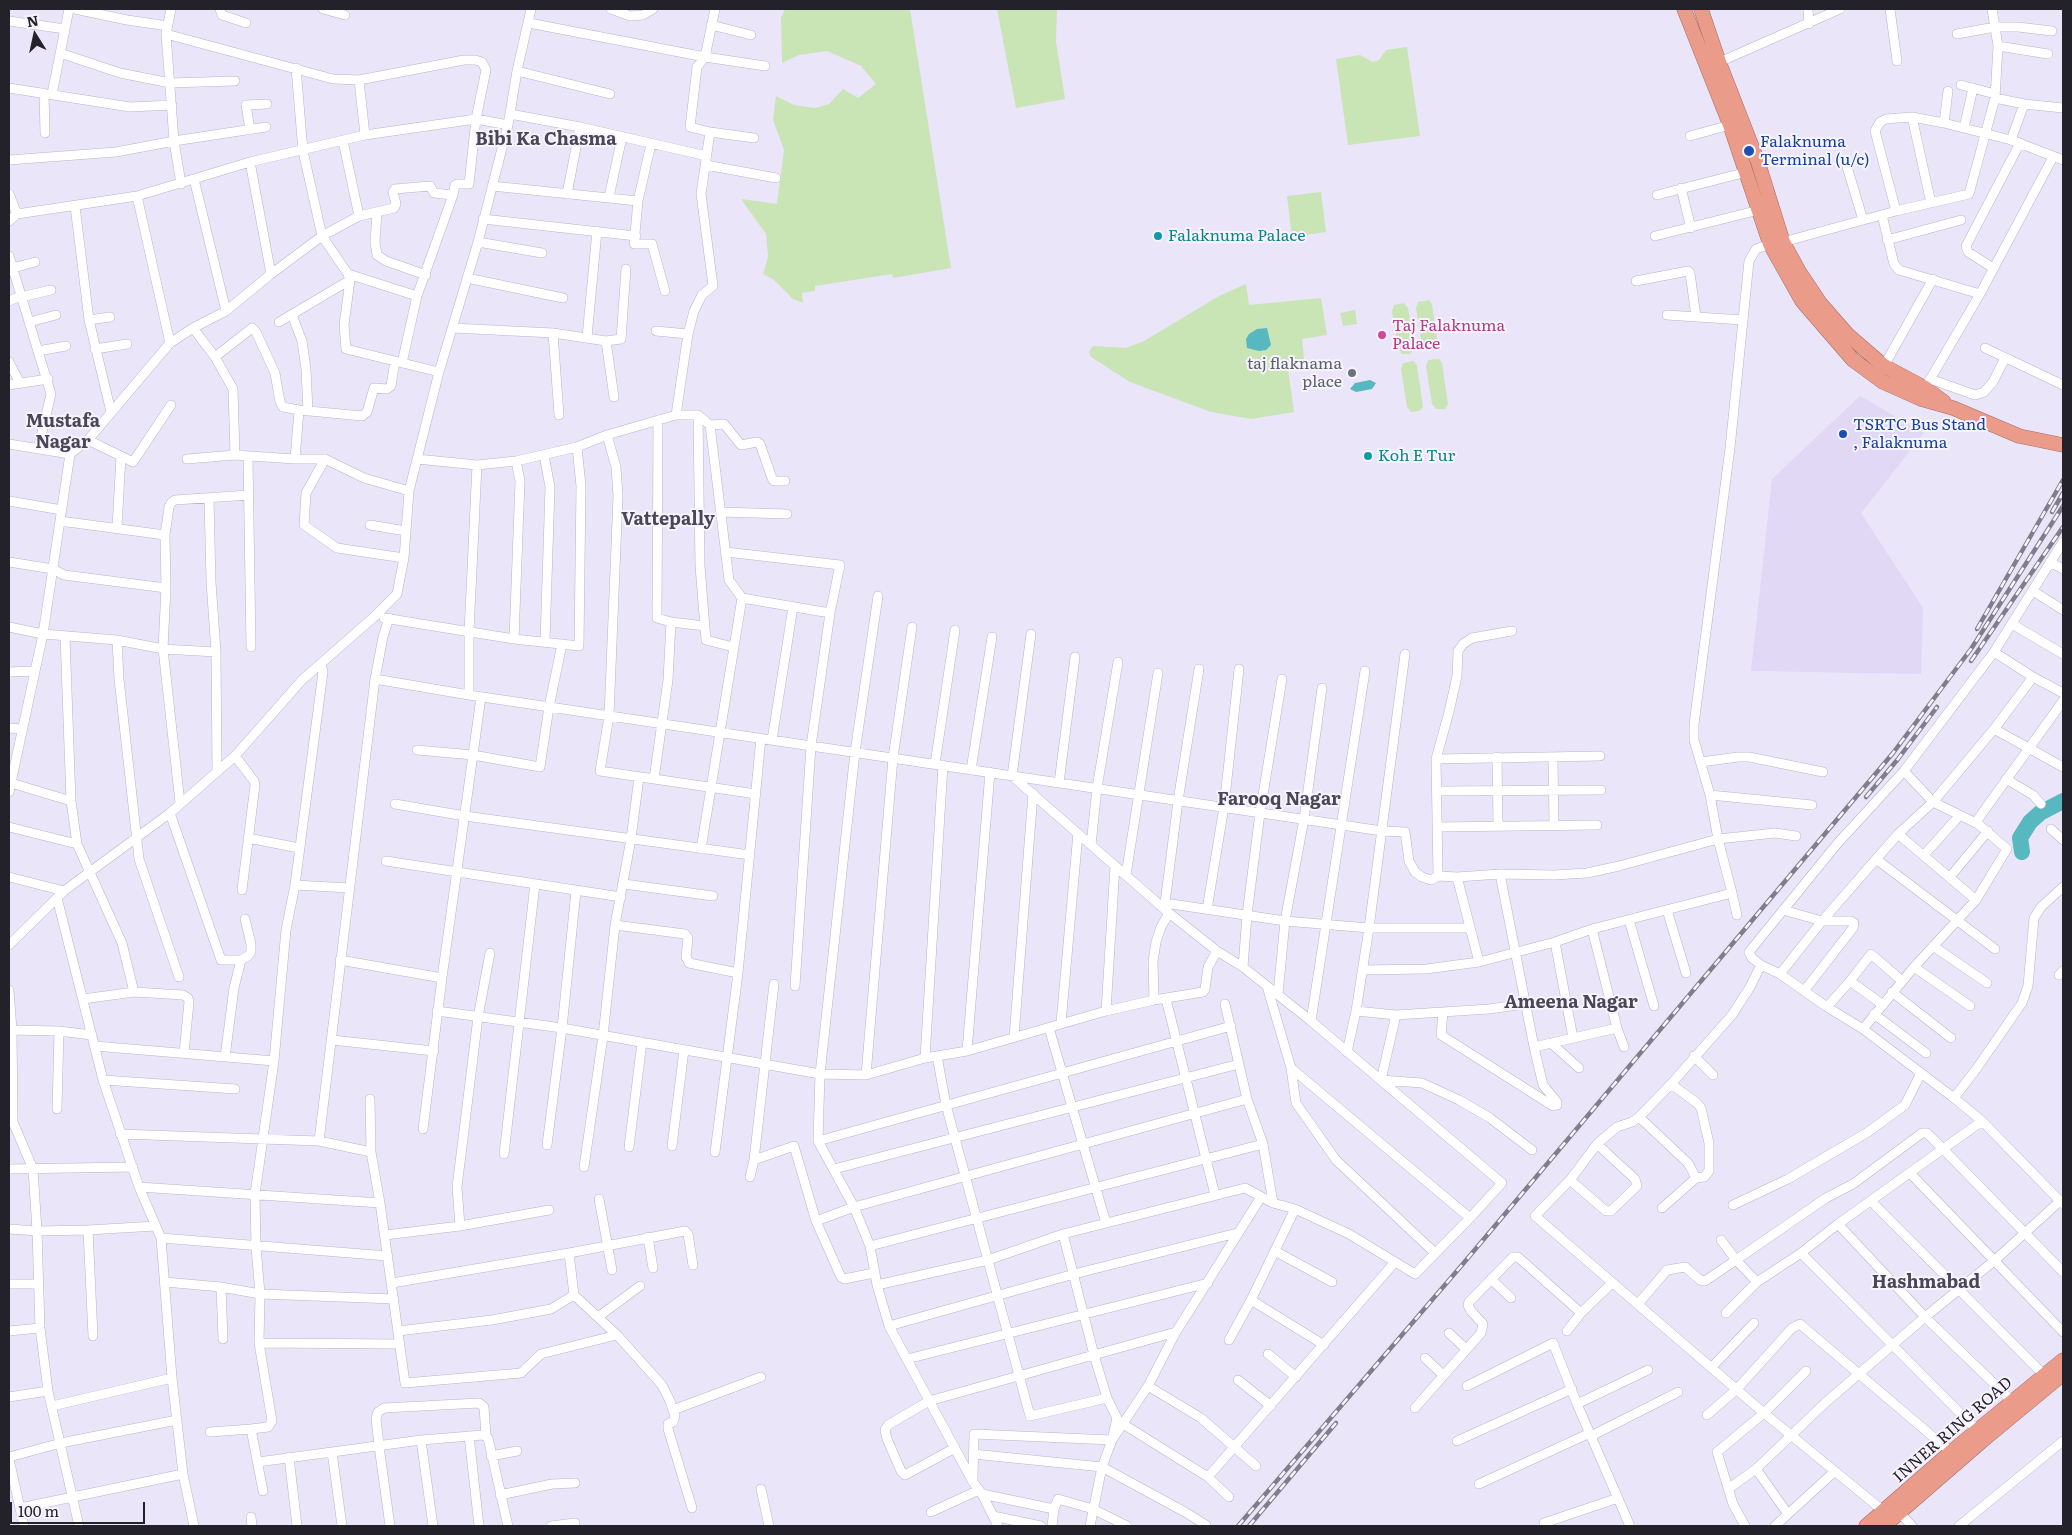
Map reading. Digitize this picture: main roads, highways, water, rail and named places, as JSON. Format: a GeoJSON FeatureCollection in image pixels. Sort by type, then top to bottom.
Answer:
{"type":"FeatureCollection","features":[{"type":"Feature","properties":{"kind":"highway"},"geometry":{"type":"LineString","coordinates":[[1684,9],[1713,64],[1758,162],[1777,243]]}},
{"type":"Feature","properties":{"kind":"highway"},"geometry":{"type":"LineString","coordinates":[[1701,9],[1713,64],[1730,125],[1760,210],[1777,243],[1800,273],[1853,360],[1883,382],[1921,399],[1953,408],[2019,436],[2063,445]]}},
{"type":"Feature","properties":{"kind":"highway"},"geometry":{"type":"LineString","coordinates":[[1831,326],[1848,335],[1884,366],[1927,384],[1953,408]]}},
{"type":"Feature","properties":{"kind":"highway","name":"INNER RING ROAD"},"geometry":{"type":"LineString","coordinates":[[1890,1518],[1951,1452],[2063,1360]]}},
{"type":"Feature","properties":{"kind":"highway","name":"INNER RING ROAD"},"geometry":{"type":"LineString","coordinates":[[1866,1526],[1890,1518],[2063,1374]]}},
{"type":"Feature","properties":{"kind":"waterway"},"geometry":{"type":"LineString","coordinates":[[2022,852],[2020,838],[2030,822],[2040,813],[2063,801]]}},
{"type":"Feature","properties":{"kind":"railway"},"geometry":{"type":"LineString","coordinates":[[1977,629],[2063,480]]}},
{"type":"Feature","properties":{"kind":"railway"},"geometry":{"type":"LineString","coordinates":[[2052,512],[2063,493]]}},
{"type":"Feature","properties":{"kind":"railway"},"geometry":{"type":"LineString","coordinates":[[1238,1526],[1462,1265],[1893,753],[1971,649],[2063,506]]}},
{"type":"Feature","properties":{"kind":"railway"},"geometry":{"type":"LineString","coordinates":[[1971,661],[2063,527]]}},
{"type":"Feature","properties":{"kind":"railway"},"geometry":{"type":"LineString","coordinates":[[1866,797],[1898,759],[1937,707]]}},
{"type":"Feature","properties":{"kind":"railway"},"geometry":{"type":"LineString","coordinates":[[1249,1526],[1336,1423]]}},
{"type":"Feature","properties":{"kind":"place","name":"Falaknuma Terminal (u/c)"},"geometry":{"type":"Point","coordinates":[1749,151]}},
{"type":"Feature","properties":{"kind":"place","name":"Falaknuma Palace"},"geometry":{"type":"Point","coordinates":[1158,236]}},
{"type":"Feature","properties":{"kind":"place","name":"Taj Falaknuma Palace"},"geometry":{"type":"Point","coordinates":[1382,335]}},
{"type":"Feature","properties":{"kind":"place","name":"taj flaknama place"},"geometry":{"type":"Point","coordinates":[1352,373]}},
{"type":"Feature","properties":{"kind":"place","name":"TSRTC Bus Stand , Falaknuma"},"geometry":{"type":"Point","coordinates":[1843,434]}},
{"type":"Feature","properties":{"kind":"place","name":"Koh E Tur"},"geometry":{"type":"Point","coordinates":[1368,456]}},
{"type":"Feature","properties":{"kind":"district","name":"Bibi Ka Chasma"},"geometry":{"type":"Point","coordinates":[546,140]}},
{"type":"Feature","properties":{"kind":"district","name":"Mustafa Nagar"},"geometry":{"type":"Point","coordinates":[63,432]}},
{"type":"Feature","properties":{"kind":"district","name":"Vattepally"},"geometry":{"type":"Point","coordinates":[668,520]}},
{"type":"Feature","properties":{"kind":"district","name":"Farooq Nagar"},"geometry":{"type":"Point","coordinates":[1279,800]}},
{"type":"Feature","properties":{"kind":"district","name":"Ameena Nagar"},"geometry":{"type":"Point","coordinates":[1571,1003]}},
{"type":"Feature","properties":{"kind":"district","name":"Hashmabad"},"geometry":{"type":"Point","coordinates":[1926,1283]}}]}
